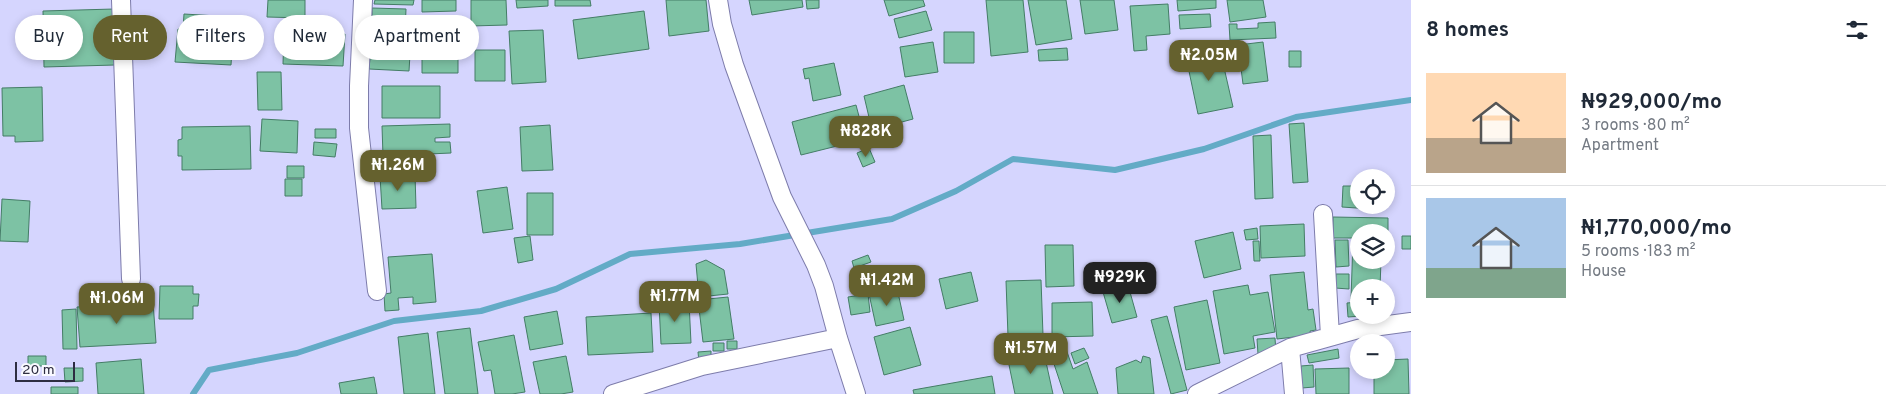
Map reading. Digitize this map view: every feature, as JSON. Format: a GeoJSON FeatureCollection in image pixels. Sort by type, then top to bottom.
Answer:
{"type":"FeatureCollection","features":[{"type":"Feature","properties":{"kind":"street"},"geometry":{"type":"LineString","coordinates":[[121,0],[132,279]]}},
{"type":"Feature","properties":{"kind":"street"},"geometry":{"type":"LineString","coordinates":[[362,0],[358,86],[359,128],[377,291]]}},
{"type":"Feature","properties":{"kind":"street"},"geometry":{"type":"LineString","coordinates":[[718,0],[722,24],[734,65],[782,197],[816,265],[824,286],[856,394]]}},
{"type":"Feature","properties":{"kind":"street"},"geometry":{"type":"LineString","coordinates":[[1323,214],[1330,336]]}},
{"type":"Feature","properties":{"kind":"street"},"geometry":{"type":"LineString","coordinates":[[1197,394],[1290,348],[1358,329],[1411,322]]}},
{"type":"Feature","properties":{"kind":"street"},"geometry":{"type":"LineString","coordinates":[[613,394],[719,362],[838,338]]}},
{"type":"Feature","properties":{"kind":"street"},"geometry":{"type":"LineString","coordinates":[[1290,348],[1294,394]]}},
{"type":"Feature","properties":{"kind":"building"},"geometry":{"type":"Polygon","coordinates":[[[268,0],[305,0],[305,15],[274,15],[274,17],[267,17],[268,0]]]}},
{"type":"Feature","properties":{"kind":"building"},"geometry":{"type":"Polygon","coordinates":[[[375,0],[414,0],[413,5],[374,4],[375,0]]]}},
{"type":"Feature","properties":{"kind":"building"},"geometry":{"type":"Polygon","coordinates":[[[422,0],[456,0],[456,11],[422,12],[422,0]]]}},
{"type":"Feature","properties":{"kind":"building"},"geometry":{"type":"Polygon","coordinates":[[[471,0],[506,0],[507,25],[479,26],[479,15],[471,15],[471,0]]]}},
{"type":"Feature","properties":{"kind":"building"},"geometry":{"type":"Polygon","coordinates":[[[516,0],[548,0],[548,6],[517,8],[516,0]]]}},
{"type":"Feature","properties":{"kind":"building"},"geometry":{"type":"Polygon","coordinates":[[[555,0],[590,0],[591,6],[555,6],[555,0]]]}},
{"type":"Feature","properties":{"kind":"building"},"geometry":{"type":"Polygon","coordinates":[[[666,0],[706,0],[709,31],[669,36],[666,0]]]}},
{"type":"Feature","properties":{"kind":"building"},"geometry":{"type":"Polygon","coordinates":[[[749,0],[802,0],[803,7],[752,15],[749,0]]]}},
{"type":"Feature","properties":{"kind":"building"},"geometry":{"type":"Polygon","coordinates":[[[806,0],[819,0],[819,8],[807,9],[806,0]]]}},
{"type":"Feature","properties":{"kind":"building"},"geometry":{"type":"Polygon","coordinates":[[[884,0],[923,0],[925,6],[889,16],[884,0]]]}},
{"type":"Feature","properties":{"kind":"building"},"geometry":{"type":"Polygon","coordinates":[[[986,0],[1023,0],[1028,52],[991,56],[986,0]]]}},
{"type":"Feature","properties":{"kind":"building"},"geometry":{"type":"Polygon","coordinates":[[[1028,0],[1066,0],[1072,39],[1036,45],[1028,0]]]}},
{"type":"Feature","properties":{"kind":"building"},"geometry":{"type":"Polygon","coordinates":[[[1080,0],[1114,0],[1118,30],[1085,34],[1080,0]]]}},
{"type":"Feature","properties":{"kind":"building"},"geometry":{"type":"Polygon","coordinates":[[[1177,0],[1216,0],[1216,8],[1178,11],[1177,0]]]}},
{"type":"Feature","properties":{"kind":"building"},"geometry":{"type":"Polygon","coordinates":[[[1227,0],[1263,0],[1266,17],[1230,22],[1227,0]]]}},
{"type":"Feature","properties":{"kind":"building"},"geometry":{"type":"Polygon","coordinates":[[[1168,4],[1170,34],[1146,36],[1147,50],[1134,51],[1130,6],[1168,4]]]}},
{"type":"Feature","properties":{"kind":"building"},"geometry":{"type":"Polygon","coordinates":[[[372,8],[406,9],[406,15],[372,15],[372,8]]]}},
{"type":"Feature","properties":{"kind":"building"},"geometry":{"type":"Polygon","coordinates":[[[114,9],[114,15],[93,15],[93,60],[115,60],[115,65],[44,67],[44,60],[83,60],[83,15],[43,15],[43,11],[114,9]]]}},
{"type":"Feature","properties":{"kind":"building"},"geometry":{"type":"Polygon","coordinates":[[[644,11],[649,49],[578,59],[573,20],[644,11]]]}},
{"type":"Feature","properties":{"kind":"building"},"geometry":{"type":"Polygon","coordinates":[[[926,11],[932,30],[899,38],[894,19],[926,11]]]}},
{"type":"Feature","properties":{"kind":"building"},"geometry":{"type":"Polygon","coordinates":[[[1210,14],[1211,27],[1180,29],[1179,15],[1210,14]]]}},
{"type":"Feature","properties":{"kind":"building"},"geometry":{"type":"Polygon","coordinates":[[[1275,22],[1276,38],[1230,40],[1229,24],[1237,24],[1237,29],[1258,28],[1258,23],[1275,22]]]}},
{"type":"Feature","properties":{"kind":"building"},"geometry":{"type":"Polygon","coordinates":[[[543,30],[546,82],[512,84],[509,31],[543,30]]]}},
{"type":"Feature","properties":{"kind":"building"},"geometry":{"type":"Polygon","coordinates":[[[944,32],[974,32],[974,63],[944,63],[944,32]]]}},
{"type":"Feature","properties":{"kind":"building"},"geometry":{"type":"Polygon","coordinates":[[[177,40],[177,60],[231,60],[231,65],[175,62],[177,40]]]}},
{"type":"Feature","properties":{"kind":"building"},"geometry":{"type":"Polygon","coordinates":[[[933,42],[938,72],[905,77],[900,47],[933,42]]]}},
{"type":"Feature","properties":{"kind":"building"},"geometry":{"type":"Polygon","coordinates":[[[1263,42],[1268,81],[1243,84],[1238,45],[1263,42]]]}},
{"type":"Feature","properties":{"kind":"building"},"geometry":{"type":"Polygon","coordinates":[[[1067,48],[1068,60],[1039,61],[1038,50],[1067,48]]]}},
{"type":"Feature","properties":{"kind":"building"},"geometry":{"type":"Polygon","coordinates":[[[479,50],[505,50],[505,81],[475,81],[475,60],[479,60],[479,50]]]}},
{"type":"Feature","properties":{"kind":"building"},"geometry":{"type":"Polygon","coordinates":[[[1220,50],[1233,107],[1198,114],[1186,57],[1220,50]]]}},
{"type":"Feature","properties":{"kind":"building"},"geometry":{"type":"Polygon","coordinates":[[[1289,51],[1301,51],[1301,67],[1289,67],[1289,51]]]}},
{"type":"Feature","properties":{"kind":"building"},"geometry":{"type":"Polygon","coordinates":[[[283,60],[343,60],[343,66],[283,64],[283,60]]]}},
{"type":"Feature","properties":{"kind":"building"},"geometry":{"type":"Polygon","coordinates":[[[370,60],[410,60],[409,71],[369,69],[370,60]]]}},
{"type":"Feature","properties":{"kind":"building"},"geometry":{"type":"Polygon","coordinates":[[[422,60],[458,60],[458,73],[422,73],[422,60]]]}},
{"type":"Feature","properties":{"kind":"building"},"geometry":{"type":"Polygon","coordinates":[[[834,63],[841,95],[813,101],[809,78],[805,79],[803,69],[834,63]]]}},
{"type":"Feature","properties":{"kind":"building"},"geometry":{"type":"Polygon","coordinates":[[[257,72],[281,72],[282,110],[258,110],[257,72]]]}},
{"type":"Feature","properties":{"kind":"building"},"geometry":{"type":"Polygon","coordinates":[[[904,85],[913,119],[872,130],[864,96],[904,85]]]}},
{"type":"Feature","properties":{"kind":"building"},"geometry":{"type":"Polygon","coordinates":[[[382,86],[440,86],[440,118],[382,118],[382,86]]]}},
{"type":"Feature","properties":{"kind":"building"},"geometry":{"type":"Polygon","coordinates":[[[42,87],[43,141],[15,142],[15,136],[3,136],[2,88],[42,87]]]}},
{"type":"Feature","properties":{"kind":"building"},"geometry":{"type":"Polygon","coordinates":[[[856,105],[865,139],[801,155],[792,122],[856,105]]]}},
{"type":"Feature","properties":{"kind":"building"},"geometry":{"type":"Polygon","coordinates":[[[262,119],[298,121],[297,153],[260,151],[262,119]]]}},
{"type":"Feature","properties":{"kind":"building"},"geometry":{"type":"Polygon","coordinates":[[[1304,123],[1308,182],[1293,183],[1289,124],[1304,123]]]}},
{"type":"Feature","properties":{"kind":"building"},"geometry":{"type":"Polygon","coordinates":[[[450,124],[450,137],[435,138],[435,142],[450,142],[451,153],[383,156],[382,126],[450,124]]]}},
{"type":"Feature","properties":{"kind":"building"},"geometry":{"type":"Polygon","coordinates":[[[550,125],[553,170],[522,171],[520,127],[550,125]]]}},
{"type":"Feature","properties":{"kind":"building"},"geometry":{"type":"Polygon","coordinates":[[[250,126],[251,169],[182,170],[182,156],[178,156],[178,140],[182,139],[182,127],[250,126]]]}},
{"type":"Feature","properties":{"kind":"building"},"geometry":{"type":"Polygon","coordinates":[[[315,129],[336,129],[336,138],[315,138],[315,129]]]}},
{"type":"Feature","properties":{"kind":"building"},"geometry":{"type":"Polygon","coordinates":[[[1271,135],[1273,198],[1255,199],[1253,136],[1271,135]]]}},
{"type":"Feature","properties":{"kind":"building"},"geometry":{"type":"Polygon","coordinates":[[[314,142],[337,144],[335,157],[313,155],[314,142]]]}},
{"type":"Feature","properties":{"kind":"building"},"geometry":{"type":"Polygon","coordinates":[[[869,148],[875,162],[863,167],[857,153],[869,148]]]}},
{"type":"Feature","properties":{"kind":"building"},"geometry":{"type":"Polygon","coordinates":[[[287,166],[304,166],[304,178],[287,178],[287,166]]]}},
{"type":"Feature","properties":{"kind":"building"},"geometry":{"type":"Polygon","coordinates":[[[415,174],[416,208],[382,209],[380,176],[415,174]]]}},
{"type":"Feature","properties":{"kind":"building"},"geometry":{"type":"Polygon","coordinates":[[[285,179],[302,179],[302,196],[285,196],[285,179]]]}},
{"type":"Feature","properties":{"kind":"building"},"geometry":{"type":"Polygon","coordinates":[[[1343,186],[1350,186],[1350,208],[1342,207],[1343,186]]]}},
{"type":"Feature","properties":{"kind":"building"},"geometry":{"type":"Polygon","coordinates":[[[507,187],[513,229],[483,233],[477,191],[507,187]]]}},
{"type":"Feature","properties":{"kind":"building"},"geometry":{"type":"Polygon","coordinates":[[[527,193],[553,193],[553,235],[527,235],[527,193]]]}},
{"type":"Feature","properties":{"kind":"building"},"geometry":{"type":"Polygon","coordinates":[[[2,199],[30,201],[28,242],[0,241],[2,199]]]}},
{"type":"Feature","properties":{"kind":"building"},"geometry":{"type":"Polygon","coordinates":[[[1333,217],[1388,218],[1388,224],[1350,224],[1350,238],[1333,238],[1333,217]]]}},
{"type":"Feature","properties":{"kind":"building"},"geometry":{"type":"Polygon","coordinates":[[[1304,224],[1305,256],[1261,258],[1260,226],[1304,224]]]}},
{"type":"Feature","properties":{"kind":"building"},"geometry":{"type":"Polygon","coordinates":[[[1257,228],[1258,239],[1246,240],[1244,230],[1257,228]]]}},
{"type":"Feature","properties":{"kind":"building"},"geometry":{"type":"Polygon","coordinates":[[[1233,232],[1241,269],[1204,278],[1195,241],[1233,232]]]}},
{"type":"Feature","properties":{"kind":"building"},"geometry":{"type":"Polygon","coordinates":[[[530,236],[533,260],[518,263],[514,238],[530,236]]]}},
{"type":"Feature","properties":{"kind":"building"},"geometry":{"type":"Polygon","coordinates":[[[1402,236],[1411,236],[1411,249],[1402,249],[1402,236]]]}},
{"type":"Feature","properties":{"kind":"building"},"geometry":{"type":"Polygon","coordinates":[[[1335,240],[1348,240],[1349,266],[1336,267],[1335,240]]]}},
{"type":"Feature","properties":{"kind":"building"},"geometry":{"type":"Polygon","coordinates":[[[1253,241],[1259,241],[1260,261],[1254,261],[1253,241]]]}},
{"type":"Feature","properties":{"kind":"building"},"geometry":{"type":"Polygon","coordinates":[[[1045,245],[1073,245],[1074,286],[1046,287],[1045,245]]]}},
{"type":"Feature","properties":{"kind":"building"},"geometry":{"type":"Polygon","coordinates":[[[432,254],[436,302],[413,304],[413,297],[398,298],[399,310],[385,311],[384,294],[391,293],[388,257],[432,254]]]}},
{"type":"Feature","properties":{"kind":"building"},"geometry":{"type":"Polygon","coordinates":[[[868,255],[871,262],[854,268],[852,261],[868,255]]]}},
{"type":"Feature","properties":{"kind":"building"},"geometry":{"type":"Polygon","coordinates":[[[706,260],[724,270],[728,294],[699,297],[696,264],[706,260]]]}},
{"type":"Feature","properties":{"kind":"building"},"geometry":{"type":"Polygon","coordinates":[[[1352,269],[1381,269],[1380,279],[1352,279],[1352,269]]]}},
{"type":"Feature","properties":{"kind":"building"},"geometry":{"type":"Polygon","coordinates":[[[971,272],[978,301],[946,309],[939,279],[971,272]]]}},
{"type":"Feature","properties":{"kind":"building"},"geometry":{"type":"Polygon","coordinates":[[[1304,272],[1308,310],[1313,309],[1316,330],[1310,331],[1311,335],[1277,339],[1270,275],[1304,272]]]}},
{"type":"Feature","properties":{"kind":"building"},"geometry":{"type":"Polygon","coordinates":[[[1336,274],[1349,274],[1349,289],[1335,288],[1336,274]]]}},
{"type":"Feature","properties":{"kind":"building"},"geometry":{"type":"Polygon","coordinates":[[[1041,280],[1043,335],[1008,336],[1006,281],[1041,280]]]}},
{"type":"Feature","properties":{"kind":"building"},"geometry":{"type":"Polygon","coordinates":[[[1128,285],[1137,317],[1112,323],[1103,292],[1128,285]]]}},
{"type":"Feature","properties":{"kind":"building"},"geometry":{"type":"Polygon","coordinates":[[[1248,285],[1250,295],[1268,292],[1275,332],[1253,336],[1255,348],[1224,354],[1213,291],[1248,285]]]}},
{"type":"Feature","properties":{"kind":"building"},"geometry":{"type":"Polygon","coordinates":[[[160,286],[193,286],[193,294],[199,294],[198,306],[193,306],[193,319],[159,319],[160,286]]]}},
{"type":"Feature","properties":{"kind":"building"},"geometry":{"type":"Polygon","coordinates":[[[897,288],[904,320],[876,326],[869,294],[897,288]]]}},
{"type":"Feature","properties":{"kind":"building"},"geometry":{"type":"Polygon","coordinates":[[[868,294],[870,312],[851,315],[848,297],[868,294]]]}},
{"type":"Feature","properties":{"kind":"building"},"geometry":{"type":"Polygon","coordinates":[[[728,297],[734,339],[703,342],[698,300],[728,297]]]}},
{"type":"Feature","properties":{"kind":"building"},"geometry":{"type":"Polygon","coordinates":[[[1207,300],[1220,363],[1186,370],[1174,307],[1207,300]]]}},
{"type":"Feature","properties":{"kind":"building"},"geometry":{"type":"Polygon","coordinates":[[[153,302],[156,343],[80,347],[77,307],[153,302]]]}},
{"type":"Feature","properties":{"kind":"building"},"geometry":{"type":"Polygon","coordinates":[[[689,302],[691,343],[661,344],[659,304],[689,302]]]}},
{"type":"Feature","properties":{"kind":"building"},"geometry":{"type":"Polygon","coordinates":[[[1092,302],[1093,336],[1052,337],[1052,303],[1092,302]]]}},
{"type":"Feature","properties":{"kind":"building"},"geometry":{"type":"Polygon","coordinates":[[[1347,303],[1350,303],[1350,317],[1348,317],[1347,303]]]}},
{"type":"Feature","properties":{"kind":"building"},"geometry":{"type":"Polygon","coordinates":[[[76,309],[77,349],[63,349],[62,310],[76,309]]]}},
{"type":"Feature","properties":{"kind":"building"},"geometry":{"type":"Polygon","coordinates":[[[557,311],[563,344],[530,350],[524,317],[557,311]]]}},
{"type":"Feature","properties":{"kind":"building"},"geometry":{"type":"Polygon","coordinates":[[[651,313],[653,352],[588,355],[586,317],[651,313]]]}},
{"type":"Feature","properties":{"kind":"building"},"geometry":{"type":"Polygon","coordinates":[[[1167,316],[1187,390],[1171,394],[1151,320],[1167,316]]]}},
{"type":"Feature","properties":{"kind":"building"},"geometry":{"type":"Polygon","coordinates":[[[910,327],[921,365],[884,375],[874,337],[910,327]]]}},
{"type":"Feature","properties":{"kind":"building"},"geometry":{"type":"Polygon","coordinates":[[[470,328],[478,394],[445,394],[437,332],[470,328]]]}},
{"type":"Feature","properties":{"kind":"building"},"geometry":{"type":"Polygon","coordinates":[[[428,333],[435,394],[404,394],[398,337],[428,333]]]}},
{"type":"Feature","properties":{"kind":"building"},"geometry":{"type":"Polygon","coordinates":[[[514,335],[525,392],[495,394],[491,370],[484,371],[478,342],[514,335]]]}},
{"type":"Feature","properties":{"kind":"building"},"geometry":{"type":"Polygon","coordinates":[[[1275,338],[1276,353],[1258,354],[1257,339],[1275,338]]]}},
{"type":"Feature","properties":{"kind":"building"},"geometry":{"type":"Polygon","coordinates":[[[727,341],[737,341],[737,349],[727,349],[727,341]]]}},
{"type":"Feature","properties":{"kind":"building"},"geometry":{"type":"Polygon","coordinates":[[[713,343],[724,343],[724,351],[713,351],[713,343]]]}},
{"type":"Feature","properties":{"kind":"building"},"geometry":{"type":"Polygon","coordinates":[[[1084,348],[1089,358],[1075,364],[1071,353],[1084,348]]]}},
{"type":"Feature","properties":{"kind":"building"},"geometry":{"type":"Polygon","coordinates":[[[1066,349],[1073,369],[1087,362],[1098,394],[1064,394],[1053,361],[1054,353],[1066,349]]]}},
{"type":"Feature","properties":{"kind":"building"},"geometry":{"type":"Polygon","coordinates":[[[1338,349],[1339,358],[1309,363],[1307,355],[1338,349]]]}},
{"type":"Feature","properties":{"kind":"building"},"geometry":{"type":"Polygon","coordinates":[[[711,351],[711,362],[699,362],[698,352],[711,351]]]}},
{"type":"Feature","properties":{"kind":"building"},"geometry":{"type":"Polygon","coordinates":[[[1044,353],[1053,394],[1015,394],[1008,360],[1044,353]]]}},
{"type":"Feature","properties":{"kind":"building"},"geometry":{"type":"Polygon","coordinates":[[[28,356],[46,356],[46,366],[28,366],[28,356]]]}},
{"type":"Feature","properties":{"kind":"building"},"geometry":{"type":"Polygon","coordinates":[[[566,356],[573,392],[540,394],[533,362],[566,356]]]}},
{"type":"Feature","properties":{"kind":"building"},"geometry":{"type":"Polygon","coordinates":[[[1143,356],[1150,358],[1154,394],[1118,394],[1116,368],[1136,360],[1141,363],[1143,356]]]}},
{"type":"Feature","properties":{"kind":"building"},"geometry":{"type":"Polygon","coordinates":[[[141,359],[144,394],[98,394],[96,363],[141,359]]]}},
{"type":"Feature","properties":{"kind":"building"},"geometry":{"type":"Polygon","coordinates":[[[1408,359],[1409,394],[1374,394],[1374,379],[1395,379],[1395,360],[1408,359]]]}},
{"type":"Feature","properties":{"kind":"building"},"geometry":{"type":"Polygon","coordinates":[[[1313,365],[1314,387],[1302,388],[1301,366],[1313,365]]]}},
{"type":"Feature","properties":{"kind":"building"},"geometry":{"type":"Polygon","coordinates":[[[64,368],[83,368],[83,381],[65,382],[64,368]]]}},
{"type":"Feature","properties":{"kind":"building"},"geometry":{"type":"Polygon","coordinates":[[[1349,368],[1349,394],[1316,394],[1315,369],[1349,368]]]}},
{"type":"Feature","properties":{"kind":"building"},"geometry":{"type":"Polygon","coordinates":[[[992,376],[995,394],[914,394],[913,390],[992,376]]]}},
{"type":"Feature","properties":{"kind":"building"},"geometry":{"type":"Polygon","coordinates":[[[374,377],[377,394],[341,394],[339,383],[374,377]]]}},
{"type":"Feature","properties":{"kind":"building"},"geometry":{"type":"Polygon","coordinates":[[[51,387],[78,387],[78,394],[51,394],[51,387]]]}},
{"type":"Feature","properties":{"kind":"waterway"},"geometry":{"type":"LineString","coordinates":[[193,394],[209,370],[297,353],[394,321],[481,311],[556,289],[630,254],[740,244],[892,219],[956,191],[1013,159],[1115,170],[1204,149],[1296,117],[1411,100]]}}]}
